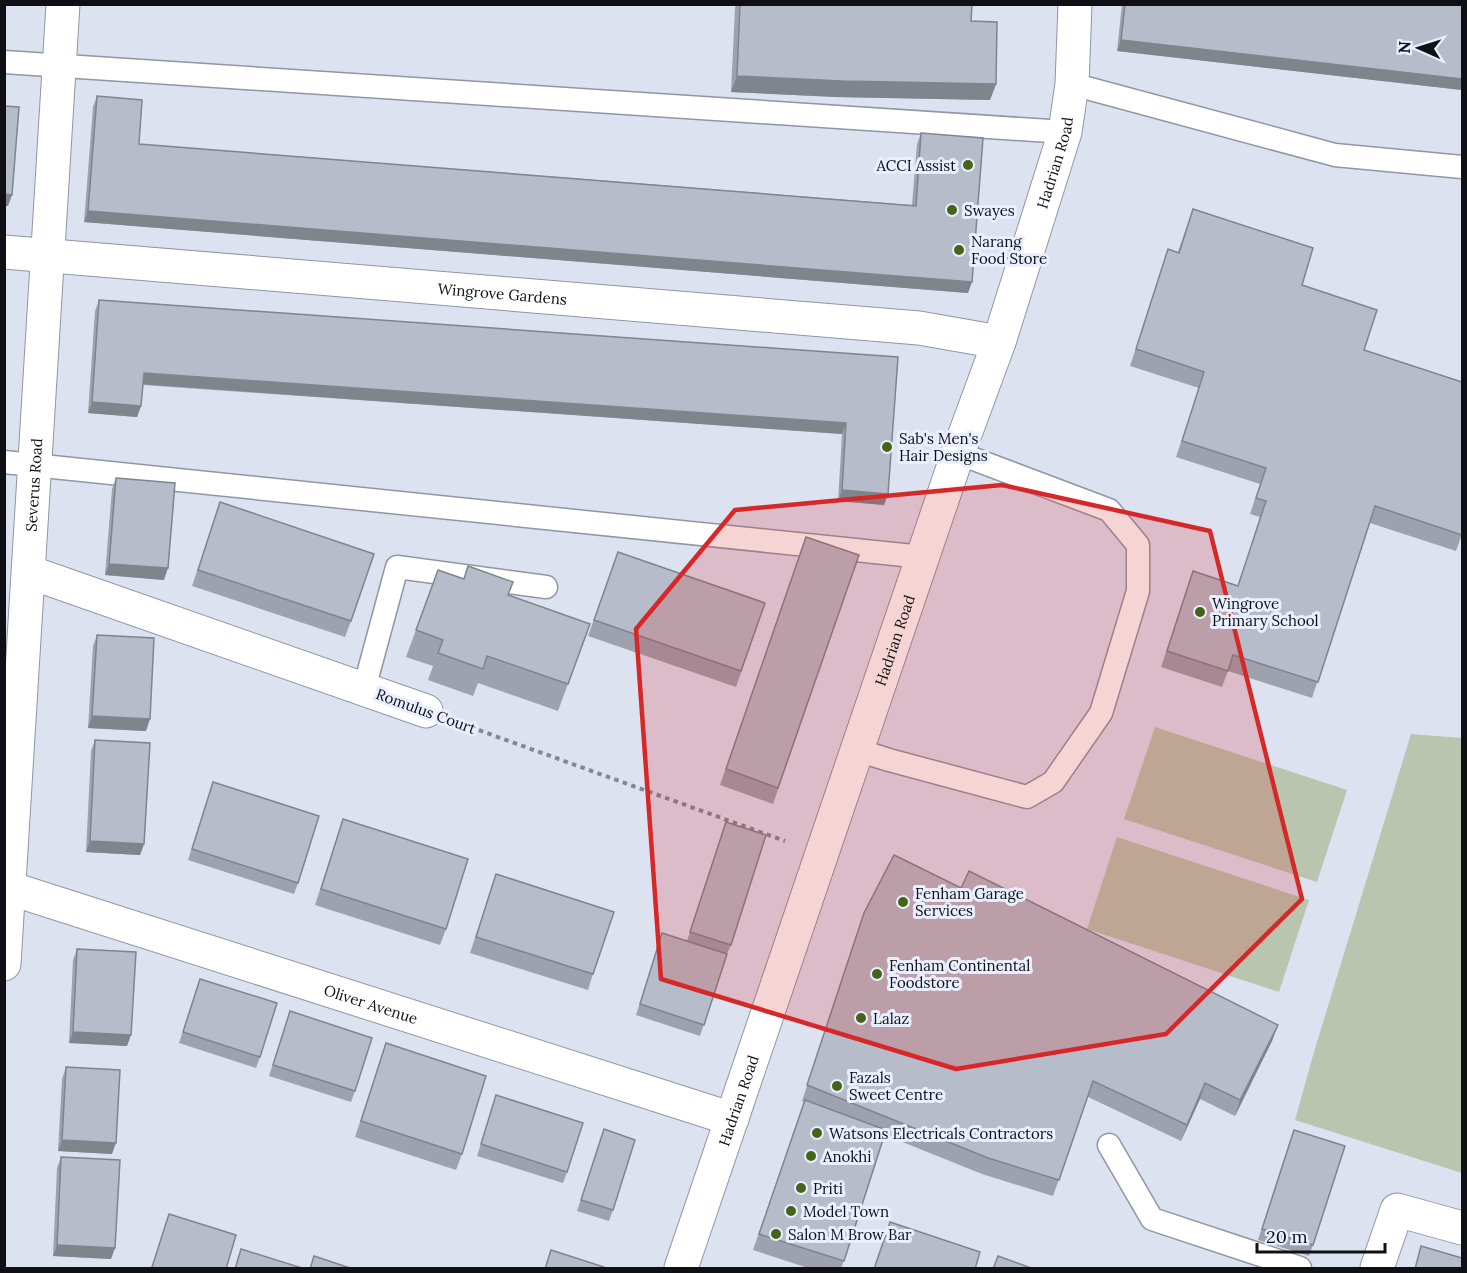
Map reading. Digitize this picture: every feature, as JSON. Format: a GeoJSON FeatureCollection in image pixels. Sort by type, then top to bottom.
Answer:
{"type":"FeatureCollection","features":[{"type":"Feature","properties":{"kind":"street","name":"Severus Road"},"geometry":{"type":"LineString","coordinates":[[4,964],[9,888],[13,666],[28,572],[20,464],[48,254],[63,4]]}},
{"type":"Feature","properties":{"kind":"street","name":"Hadrian Road"},"geometry":{"type":"LineString","coordinates":[[681,1269],[958,453],[999,342],[1065,132],[1072,84],[1075,4]]}},
{"type":"Feature","properties":{"kind":"street","name":"Wingrove Gardens"},"geometry":{"type":"LineString","coordinates":[[4,252],[919,328],[999,342]]}},
{"type":"Feature","properties":{"kind":"street","name":"Romulus Court"},"geometry":{"type":"LineString","coordinates":[[28,572],[426,711]]}},
{"type":"Feature","properties":{"kind":"street","name":"Oliver Avenue"},"geometry":{"type":"LineString","coordinates":[[9,888],[732,1119]]}},
{"type":"Feature","properties":{"kind":"street"},"geometry":{"type":"LineString","coordinates":[[1377,1269],[1397,1210],[1462,1228]]}},
{"type":"Feature","properties":{"kind":"lane"},"geometry":{"type":"LineString","coordinates":[[4,63],[1065,132]]}},
{"type":"Feature","properties":{"kind":"lane"},"geometry":{"type":"LineString","coordinates":[[1072,84],[1335,155],[1462,167]]}},
{"type":"Feature","properties":{"kind":"lane"},"geometry":{"type":"LineString","coordinates":[[857,750],[1027,797],[1053,782],[1101,713],[1138,591],[1138,545],[1109,510],[958,453]]}},
{"type":"Feature","properties":{"kind":"lane"},"geometry":{"type":"LineString","coordinates":[[20,464],[923,557]]}},
{"type":"Feature","properties":{"kind":"lane"},"geometry":{"type":"LineString","coordinates":[[364,689],[397,567],[546,587]]}},
{"type":"Feature","properties":{"kind":"lane"},"geometry":{"type":"LineString","coordinates":[[1109,1145],[1152,1219],[1300,1269]]}},
{"type":"Feature","properties":{"kind":"path","name":"Romulus Court"},"geometry":{"type":"LineString","coordinates":[[426,711],[822,855]]}},
{"type":"Feature","properties":{"kind":"highlighted area"},"geometry":{"type":"Polygon","coordinates":[[[1002,485],[1210,531],[1302,899],[1166,1034],[956,1069],[661,979],[636,629],[735,510],[1002,485]]]}},
{"type":"Feature","properties":{"kind":"green space"},"geometry":{"type":"Polygon","coordinates":[[[1155,727],[1347,790],[1317,882],[1124,819],[1155,727]]]}},
{"type":"Feature","properties":{"kind":"green space"},"geometry":{"type":"Polygon","coordinates":[[[1411,734],[1462,738],[1462,1173],[1295,1120],[1411,734]]]}},
{"type":"Feature","properties":{"kind":"green space"},"geometry":{"type":"Polygon","coordinates":[[[1117,837],[1309,900],[1279,992],[1087,929],[1117,837]]]}},
{"type":"Feature","properties":{"kind":"building"},"geometry":{"type":"Polygon","coordinates":[[[740,4],[972,4],[971,21],[997,22],[996,84],[737,76],[740,4]]]}},
{"type":"Feature","properties":{"kind":"building"},"geometry":{"type":"Polygon","coordinates":[[[1125,4],[1462,4],[1462,79],[1121,40],[1125,4]]]}},
{"type":"Feature","properties":{"kind":"building"},"geometry":{"type":"Polygon","coordinates":[[[97,96],[142,100],[139,144],[916,206],[921,133],[983,138],[972,282],[88,211],[97,96]]]}},
{"type":"Feature","properties":{"kind":"building"},"geometry":{"type":"Polygon","coordinates":[[[4,106],[19,107],[12,195],[4,194],[4,106]]]}},
{"type":"Feature","properties":{"kind":"building"},"geometry":{"type":"Polygon","coordinates":[[[1193,209],[1313,248],[1302,285],[1377,310],[1364,350],[1462,382],[1462,535],[1375,506],[1318,682],[1233,655],[1228,671],[1167,651],[1193,571],[1238,586],[1266,501],[1256,498],[1266,468],[1182,441],[1204,372],[1136,349],[1168,249],[1179,253],[1193,209]]]}},
{"type":"Feature","properties":{"kind":"building"},"geometry":{"type":"Polygon","coordinates":[[[99,300],[898,357],[888,494],[842,490],[846,423],[144,373],[141,406],[92,402],[99,300]]]}},
{"type":"Feature","properties":{"kind":"building"},"geometry":{"type":"Polygon","coordinates":[[[116,478],[175,483],[168,568],[109,564],[116,478]]]}},
{"type":"Feature","properties":{"kind":"building"},"geometry":{"type":"Polygon","coordinates":[[[220,502],[374,554],[351,621],[198,570],[220,502]]]}},
{"type":"Feature","properties":{"kind":"building"},"geometry":{"type":"Polygon","coordinates":[[[806,537],[859,555],[778,788],[726,769],[806,537]]]}},
{"type":"Feature","properties":{"kind":"building"},"geometry":{"type":"Polygon","coordinates":[[[618,552],[765,603],[741,671],[594,620],[618,552]]]}},
{"type":"Feature","properties":{"kind":"building"},"geometry":{"type":"Polygon","coordinates":[[[468,566],[513,582],[508,595],[590,624],[568,684],[487,656],[483,669],[438,653],[443,640],[416,630],[438,570],[464,579],[468,566]]]}},
{"type":"Feature","properties":{"kind":"building"},"geometry":{"type":"Polygon","coordinates":[[[97,635],[154,638],[150,719],[92,716],[97,635]]]}},
{"type":"Feature","properties":{"kind":"building"},"geometry":{"type":"Polygon","coordinates":[[[95,740],[150,743],[144,844],[90,841],[95,740]]]}},
{"type":"Feature","properties":{"kind":"building"},"geometry":{"type":"Polygon","coordinates":[[[213,782],[319,816],[298,883],[192,849],[213,782]]]}},
{"type":"Feature","properties":{"kind":"building"},"geometry":{"type":"Polygon","coordinates":[[[343,819],[468,859],[446,929],[321,889],[343,819]]]}},
{"type":"Feature","properties":{"kind":"building"},"geometry":{"type":"Polygon","coordinates":[[[726,822],[766,835],[731,945],[690,932],[726,822]]]}},
{"type":"Feature","properties":{"kind":"building"},"geometry":{"type":"Polygon","coordinates":[[[894,855],[961,888],[969,871],[1278,1025],[1240,1100],[1205,1083],[1187,1125],[1093,1081],[1059,1180],[988,1158],[807,1085],[864,913],[894,855]]]}},
{"type":"Feature","properties":{"kind":"building"},"geometry":{"type":"Polygon","coordinates":[[[496,874],[614,912],[593,974],[476,937],[496,874]]]}},
{"type":"Feature","properties":{"kind":"building"},"geometry":{"type":"Polygon","coordinates":[[[662,933],[727,954],[704,1025],[640,1004],[662,933]]]}},
{"type":"Feature","properties":{"kind":"building"},"geometry":{"type":"Polygon","coordinates":[[[77,949],[136,952],[131,1035],[73,1032],[77,949]]]}},
{"type":"Feature","properties":{"kind":"building"},"geometry":{"type":"Polygon","coordinates":[[[200,979],[277,1003],[260,1057],[183,1032],[200,979]]]}},
{"type":"Feature","properties":{"kind":"building"},"geometry":{"type":"Polygon","coordinates":[[[290,1011],[372,1038],[355,1091],[273,1065],[290,1011]]]}},
{"type":"Feature","properties":{"kind":"building"},"geometry":{"type":"Polygon","coordinates":[[[386,1043],[486,1076],[462,1154],[361,1121],[386,1043]]]}},
{"type":"Feature","properties":{"kind":"building"},"geometry":{"type":"Polygon","coordinates":[[[66,1067],[120,1070],[116,1143],[62,1140],[66,1067]]]}},
{"type":"Feature","properties":{"kind":"building"},"geometry":{"type":"Polygon","coordinates":[[[496,1095],[583,1123],[567,1172],[481,1144],[496,1095]]]}},
{"type":"Feature","properties":{"kind":"building"},"geometry":{"type":"Polygon","coordinates":[[[805,1100],[886,1130],[844,1261],[759,1234],[805,1100]]]}},
{"type":"Feature","properties":{"kind":"building"},"geometry":{"type":"Polygon","coordinates":[[[604,1129],[635,1140],[613,1210],[581,1200],[604,1129]]]}},
{"type":"Feature","properties":{"kind":"building"},"geometry":{"type":"Polygon","coordinates":[[[1294,1130],[1345,1146],[1313,1245],[1262,1229],[1294,1130]]]}},
{"type":"Feature","properties":{"kind":"building"},"geometry":{"type":"Polygon","coordinates":[[[61,1157],[120,1160],[115,1248],[57,1245],[61,1157]]]}},
{"type":"Feature","properties":{"kind":"building"},"geometry":{"type":"Polygon","coordinates":[[[169,1214],[236,1235],[226,1269],[156,1269],[152,1267],[169,1214]]]}},
{"type":"Feature","properties":{"kind":"building"},"geometry":{"type":"Polygon","coordinates":[[[890,1222],[980,1252],[975,1269],[874,1269],[890,1222]]]}},
{"type":"Feature","properties":{"kind":"building"},"geometry":{"type":"Polygon","coordinates":[[[1421,1246],[1462,1258],[1462,1269],[1415,1269],[1421,1246]]]}},
{"type":"Feature","properties":{"kind":"building"},"geometry":{"type":"Polygon","coordinates":[[[241,1249],[302,1268],[302,1269],[235,1269],[241,1249]]]}},
{"type":"Feature","properties":{"kind":"building"},"geometry":{"type":"Polygon","coordinates":[[[551,1250],[604,1267],[604,1269],[545,1269],[551,1250]]]}},
{"type":"Feature","properties":{"kind":"building"},"geometry":{"type":"Polygon","coordinates":[[[314,1256],[353,1269],[310,1269],[314,1256]]]}},
{"type":"Feature","properties":{"kind":"building"},"geometry":{"type":"Polygon","coordinates":[[[998,1256],[1034,1269],[993,1269],[998,1256]]]}},
{"type":"Feature","properties":{"kind":"place","name":"ACCI Assist"},"geometry":{"type":"Point","coordinates":[968,165]}},
{"type":"Feature","properties":{"kind":"place","name":"Swayes"},"geometry":{"type":"Point","coordinates":[952,210]}},
{"type":"Feature","properties":{"kind":"place","name":"Narang Food Store"},"geometry":{"type":"Point","coordinates":[959,250]}},
{"type":"Feature","properties":{"kind":"place","name":"Sab's Men's Hair Designs"},"geometry":{"type":"Point","coordinates":[887,447]}},
{"type":"Feature","properties":{"kind":"place","name":"Wingrove Primary School"},"geometry":{"type":"Point","coordinates":[1200,612]}},
{"type":"Feature","properties":{"kind":"place","name":"Fenham Garage Services"},"geometry":{"type":"Point","coordinates":[903,902]}},
{"type":"Feature","properties":{"kind":"place","name":"Fenham Continental Foodstore"},"geometry":{"type":"Point","coordinates":[877,974]}},
{"type":"Feature","properties":{"kind":"place","name":"Lalaz"},"geometry":{"type":"Point","coordinates":[861,1018]}},
{"type":"Feature","properties":{"kind":"place","name":"Fazals Sweet Centre"},"geometry":{"type":"Point","coordinates":[837,1086]}},
{"type":"Feature","properties":{"kind":"place","name":"Watsons Electricals Contractors"},"geometry":{"type":"Point","coordinates":[817,1133]}},
{"type":"Feature","properties":{"kind":"place","name":"Anokhi"},"geometry":{"type":"Point","coordinates":[811,1156]}},
{"type":"Feature","properties":{"kind":"place","name":"Priti"},"geometry":{"type":"Point","coordinates":[801,1188]}},
{"type":"Feature","properties":{"kind":"place","name":"Model Town"},"geometry":{"type":"Point","coordinates":[791,1211]}},
{"type":"Feature","properties":{"kind":"place","name":"Salon M Brow Bar"},"geometry":{"type":"Point","coordinates":[776,1234]}}]}
